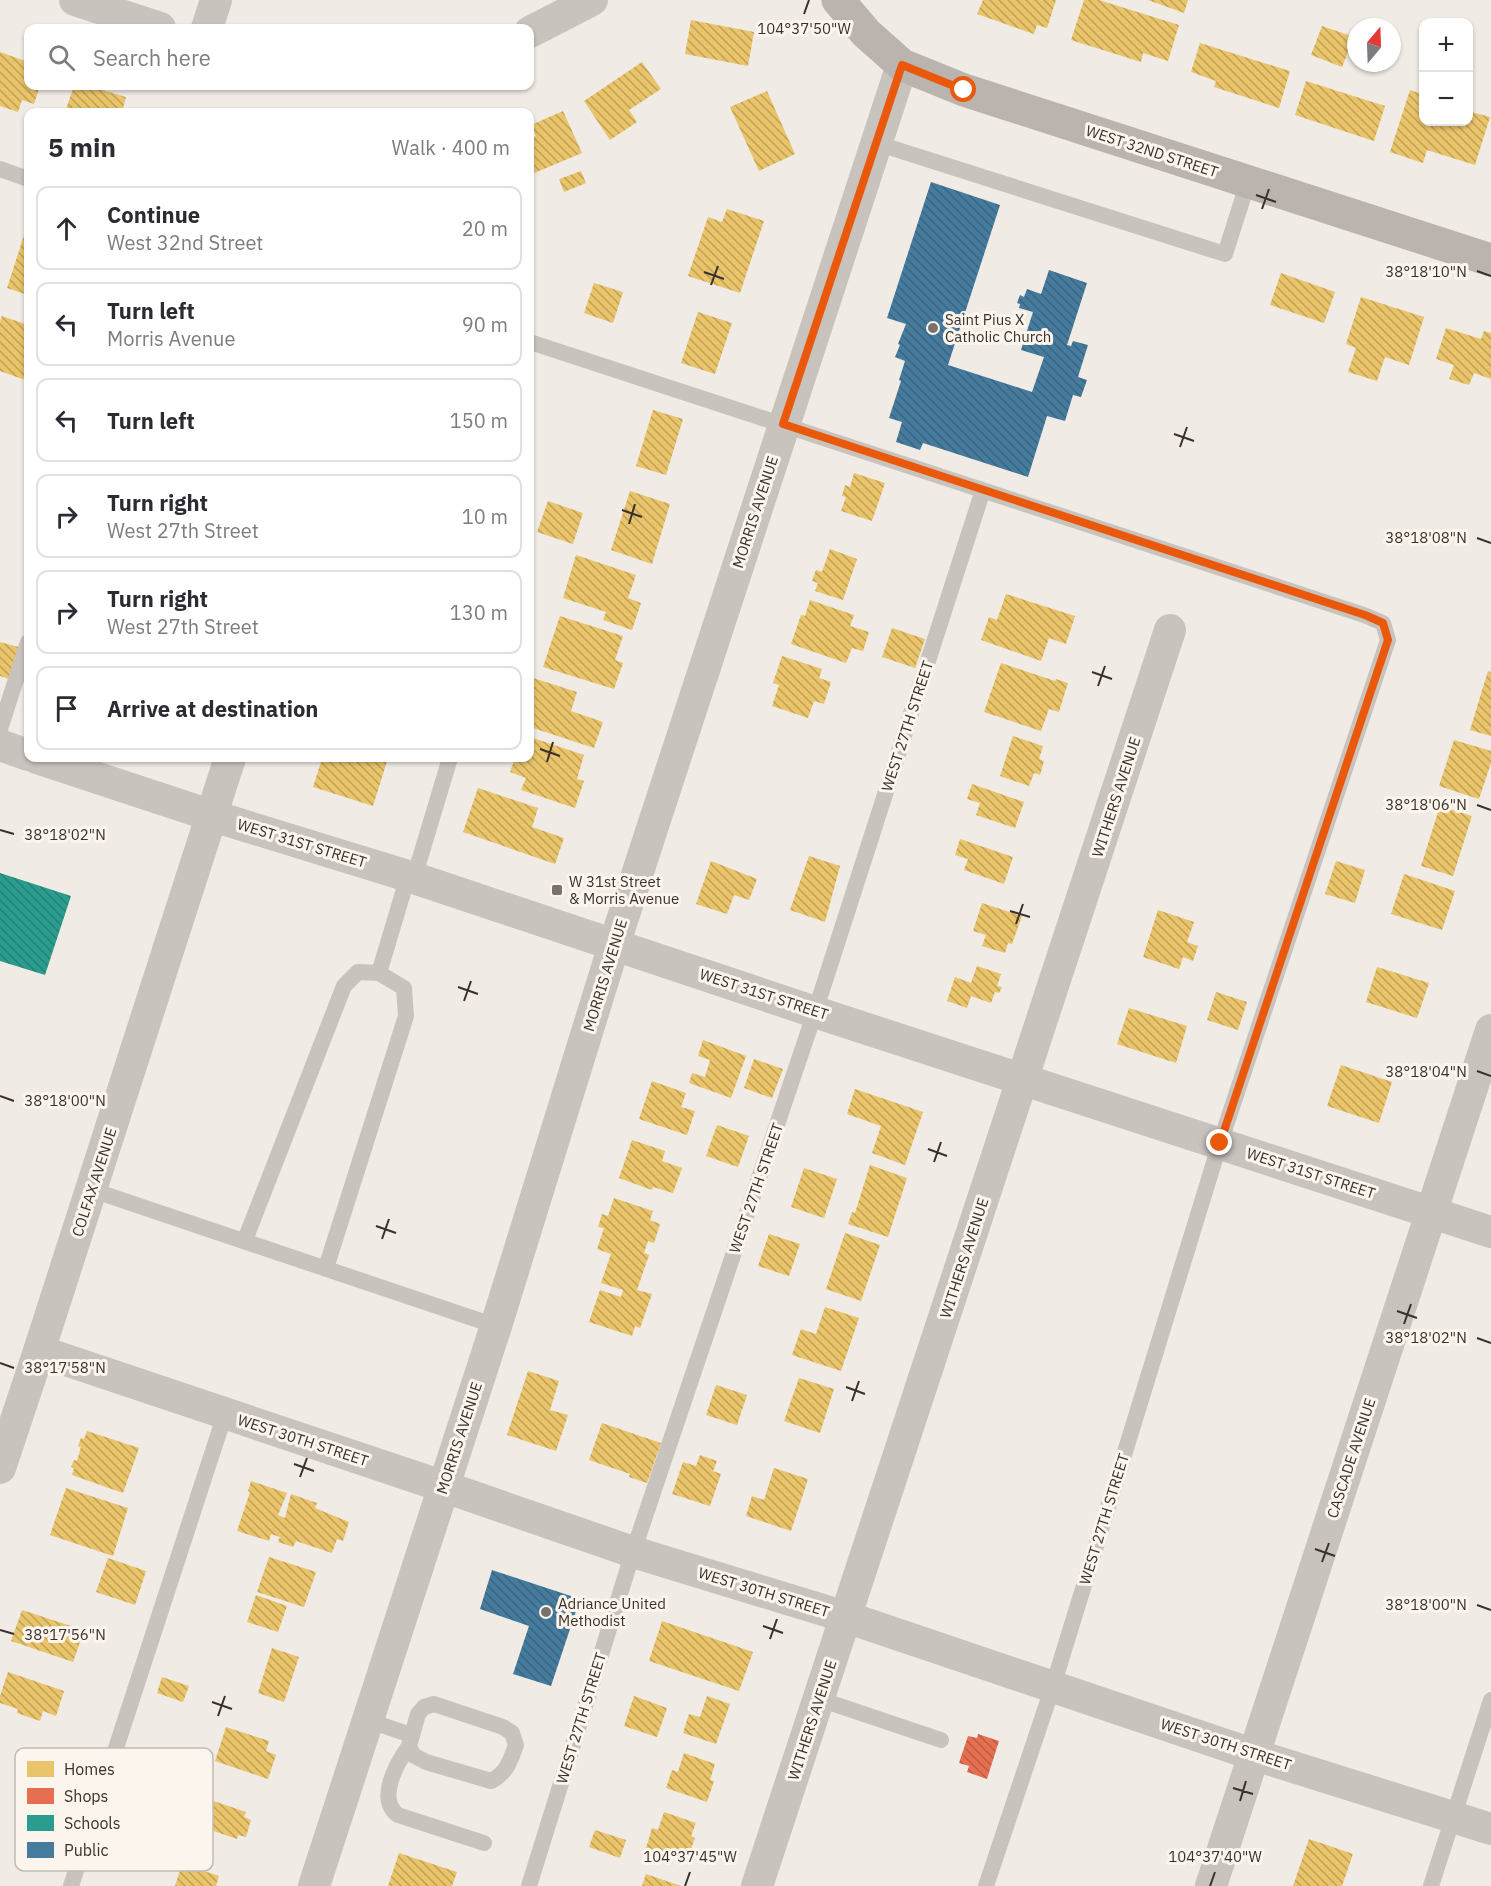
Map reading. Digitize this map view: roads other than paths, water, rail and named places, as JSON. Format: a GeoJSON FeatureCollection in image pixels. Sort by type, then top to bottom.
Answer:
{"type":"FeatureCollection","features":[{"type":"Feature","properties":{"kind":"street"},"geometry":{"type":"LineString","coordinates":[[75,0],[148,24]]}},
{"type":"Feature","properties":{"kind":"street"},"geometry":{"type":"LineString","coordinates":[[208,24],[216,0]]}},
{"type":"Feature","properties":{"kind":"street"},"geometry":{"type":"LineString","coordinates":[[534,30],[592,0]]}},
{"type":"Feature","properties":{"kind":"street","name":"WEST 32ND STREET"},"geometry":{"type":"LineString","coordinates":[[838,0],[866,33],[902,65],[964,90],[1491,260]]}},
{"type":"Feature","properties":{"kind":"street","name":"MORRIS AVENUE"},"geometry":{"type":"LineString","coordinates":[[314,1886],[442,1486],[496,1326],[614,945],[902,65]]}},
{"type":"Feature","properties":{"kind":"street","name":"WITHERS AVENUE"},"geometry":{"type":"LineString","coordinates":[[757,1886],[1170,630]]}},
{"type":"Feature","properties":{"kind":"street"},"geometry":{"type":"LineString","coordinates":[[0,745],[24,754]]}},
{"type":"Feature","properties":{"kind":"street","name":"WEST 31ST STREET"},"geometry":{"type":"LineString","coordinates":[[48,762],[411,877],[815,1012],[1491,1232]]}},
{"type":"Feature","properties":{"kind":"street","name":"COLFAX AVENUE"},"geometry":{"type":"LineString","coordinates":[[0,1468],[92,1190],[229,762]]}},
{"type":"Feature","properties":{"kind":"street","name":"CASCADE AVENUE"},"geometry":{"type":"LineString","coordinates":[[1211,1886],[1491,1030]]}},
{"type":"Feature","properties":{"kind":"street","name":"WEST 30TH STREET"},"geometry":{"type":"LineString","coordinates":[[39,1351],[633,1552],[846,1617],[1255,1755],[1491,1829]]}},
{"type":"Feature","properties":{"kind":"lane"},"geometry":{"type":"LineString","coordinates":[[876,143],[1225,254],[1248,182]]}},
{"type":"Feature","properties":{"kind":"lane"},"geometry":{"type":"LineString","coordinates":[[0,169],[24,177]]}},
{"type":"Feature","properties":{"kind":"lane"},"geometry":{"type":"LineString","coordinates":[[534,343],[983,490]]}},
{"type":"Feature","properties":{"kind":"lane","name":"WEST 27TH STREET"},"geometry":{"type":"LineString","coordinates":[[529,1886],[633,1552],[815,1012],[983,490],[1365,615],[1383,623],[1388,640],[1220,1143],[1053,1686],[986,1886]]}},
{"type":"Feature","properties":{"kind":"lane"},"geometry":{"type":"LineString","coordinates":[[0,729],[24,654]]}},
{"type":"Feature","properties":{"kind":"lane"},"geometry":{"type":"LineString","coordinates":[[379,973],[449,762]]}},
{"type":"Feature","properties":{"kind":"lane"},"geometry":{"type":"LineString","coordinates":[[245,1240],[344,986],[358,972],[379,973],[404,988],[406,1016],[326,1269]]}},
{"type":"Feature","properties":{"kind":"lane"},"geometry":{"type":"LineString","coordinates":[[92,1190],[496,1326]]}},
{"type":"Feature","properties":{"kind":"lane"},"geometry":{"type":"LineString","coordinates":[[116,1748],[225,1414]]}},
{"type":"Feature","properties":{"kind":"lane"},"geometry":{"type":"LineString","coordinates":[[819,1699],[941,1740]]}},
{"type":"Feature","properties":{"kind":"lane"},"geometry":{"type":"LineString","coordinates":[[1431,1886],[1491,1700]]}},
{"type":"Feature","properties":{"kind":"lane"},"geometry":{"type":"LineString","coordinates":[[410,1740],[413,1755],[426,1762],[491,1781],[502,1776],[508,1768],[516,1745],[512,1733],[503,1726],[434,1704],[424,1707],[418,1714],[410,1740],[391,1780],[388,1801],[392,1810],[398,1815],[484,1843]]}},
{"type":"Feature","properties":{"kind":"lane"},"geometry":{"type":"LineString","coordinates":[[367,1720],[410,1740]]}},
{"type":"Feature","properties":{"kind":"lane"},"geometry":{"type":"LineString","coordinates":[[71,1886],[76,1871]]}},
{"type":"Feature","properties":{"kind":"place","name":"Saint Pius X Catholic Church"},"geometry":{"type":"Point","coordinates":[933,328]}},
{"type":"Feature","properties":{"kind":"place","name":"W 31st Street & Morris Avenue"},"geometry":{"type":"Point","coordinates":[557,890]}},
{"type":"Feature","properties":{"kind":"place","name":"Adriance United Methodist"},"geometry":{"type":"Point","coordinates":[546,1612]}}]}
